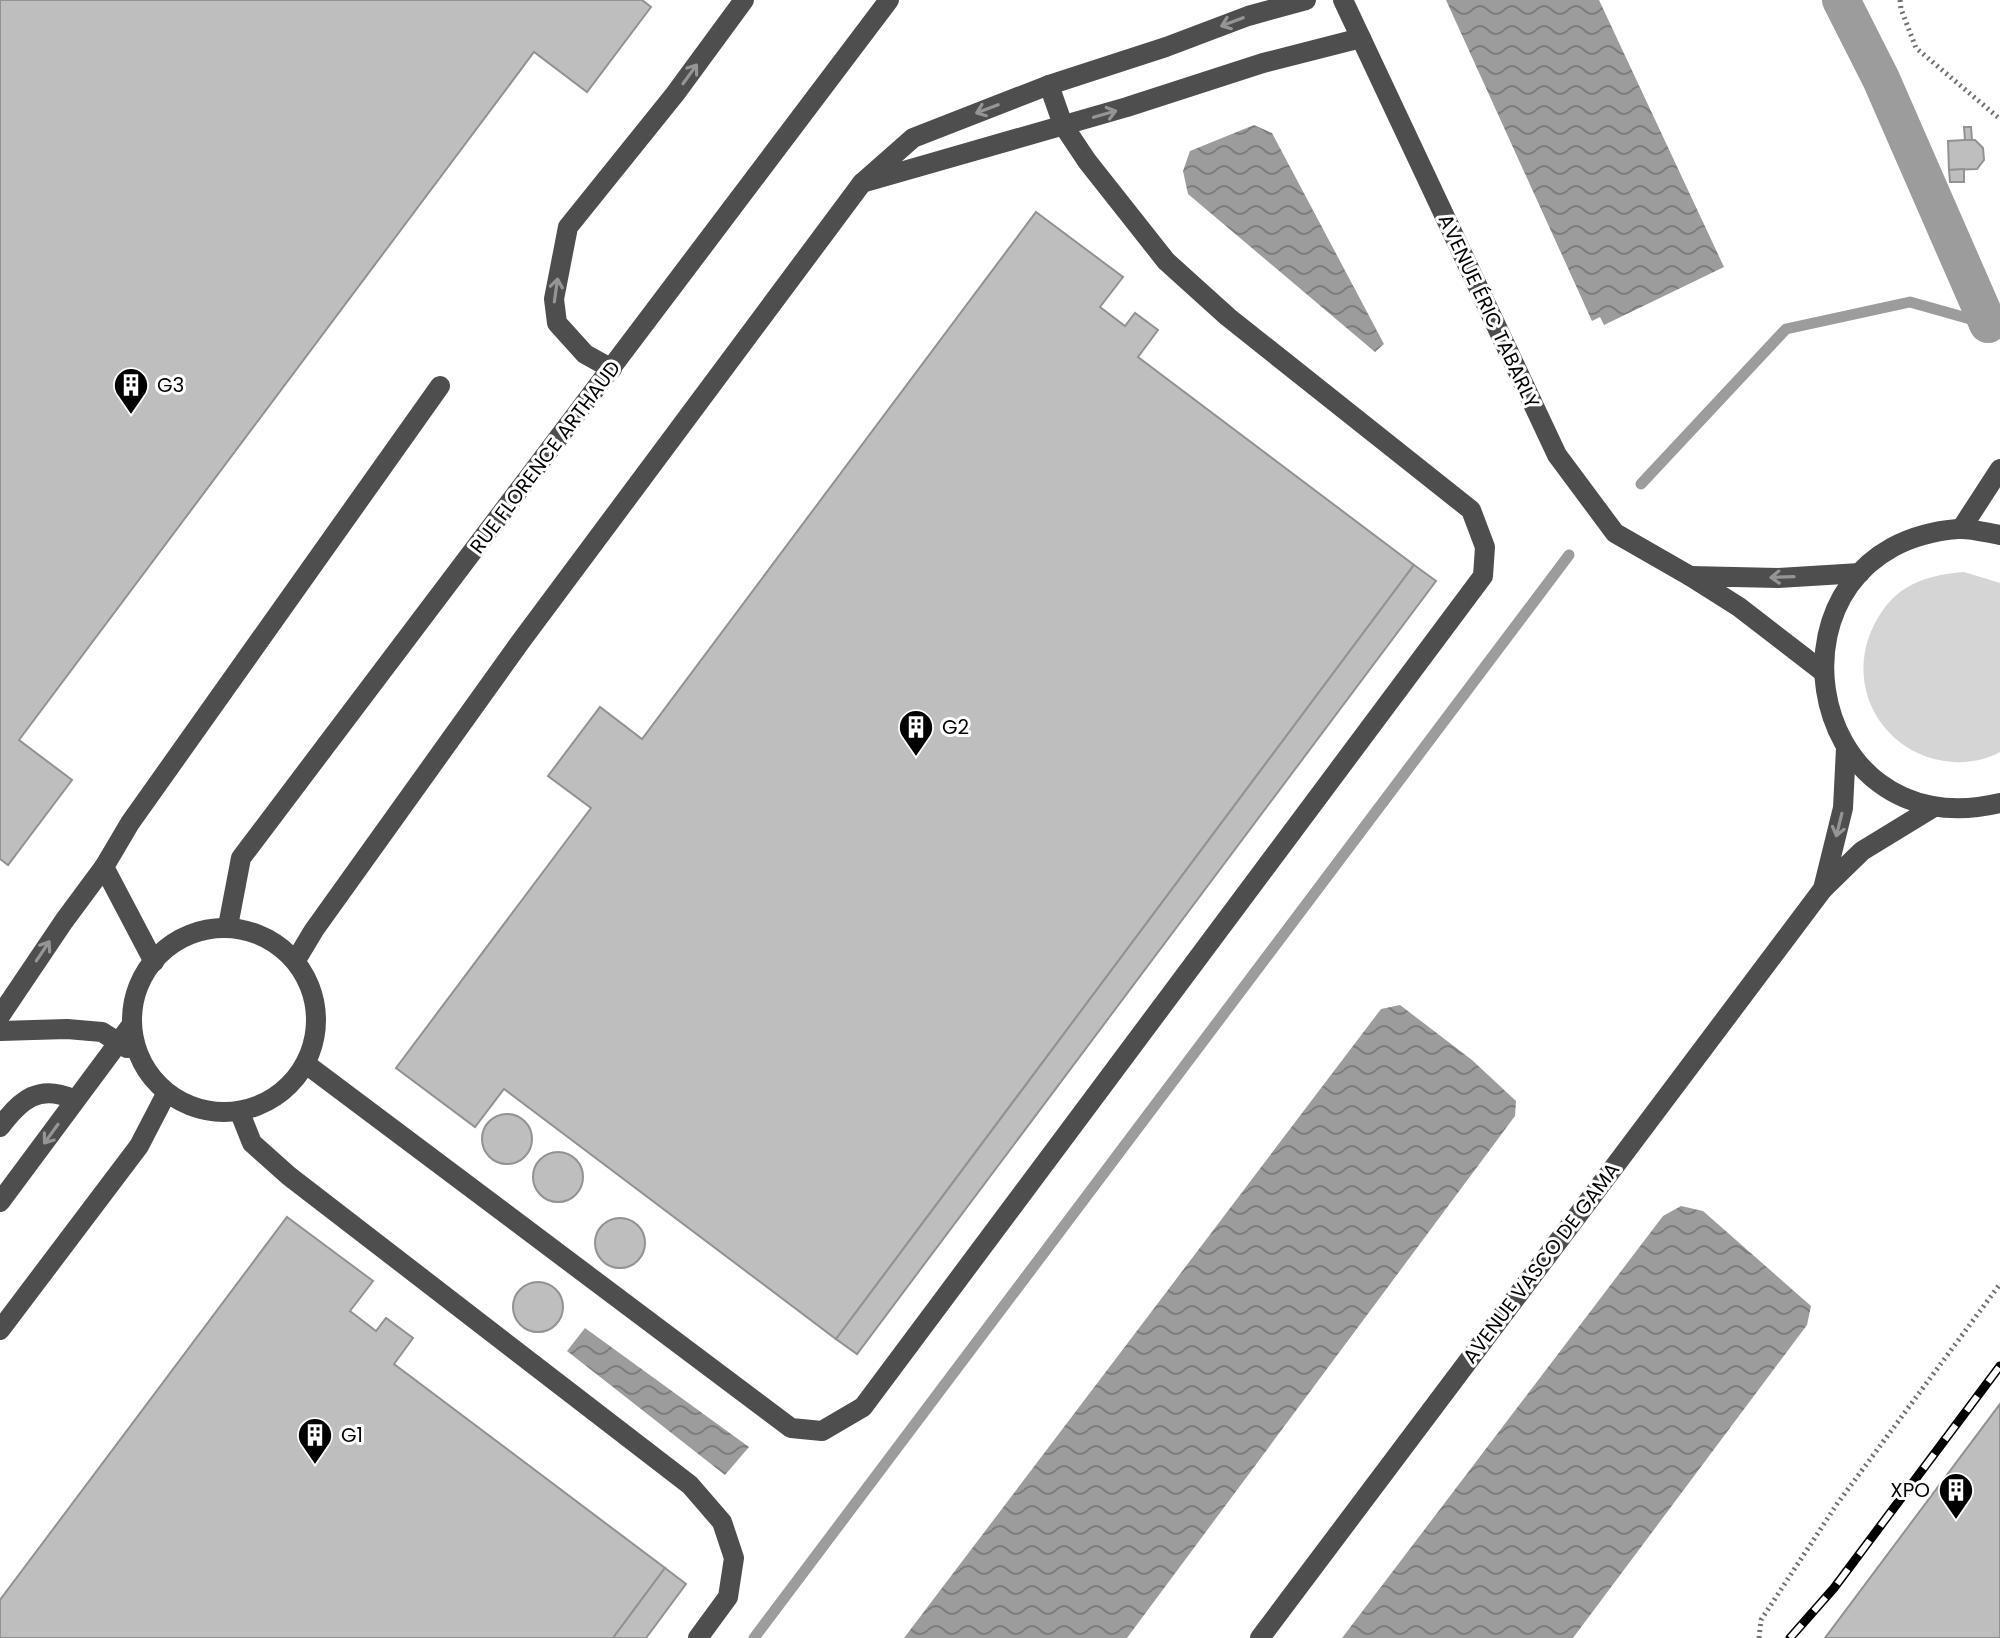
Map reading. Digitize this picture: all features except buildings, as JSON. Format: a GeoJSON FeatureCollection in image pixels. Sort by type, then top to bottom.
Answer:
{"type":"FeatureCollection","features":[{"type":"Feature","properties":{"kind":"street"},"geometry":{"type":"LineString","coordinates":[[612,369],[585,354],[557,323],[554,299],[568,227],[675,94],[744,0]]}},
{"type":"Feature","properties":{"kind":"street","name":"RUE FLORENCE ARTHAUD"},"geometry":{"type":"LineString","coordinates":[[228,926],[241,858],[889,0]]}},
{"type":"Feature","properties":{"kind":"street"},"geometry":{"type":"LineString","coordinates":[[296,960],[314,930],[512,652],[862,183],[913,138],[1049,85],[1166,47],[1248,16],[1306,0]]}},
{"type":"Feature","properties":{"kind":"street","name":"AVENUE ÉRIC TABARLY"},"geometry":{"type":"LineString","coordinates":[[1343,0],[1557,455],[1615,533],[1739,607],[1822,671]]}},
{"type":"Feature","properties":{"kind":"street"},"geometry":{"type":"LineString","coordinates":[[862,183],[1263,63],[1361,38]]}},
{"type":"Feature","properties":{"kind":"street"},"geometry":{"type":"LineString","coordinates":[[306,1064],[791,1428],[822,1431],[863,1407],[1483,576],[1485,547],[1471,510],[1228,317],[1166,261],[1087,161],[1063,125],[1049,85]]}},
{"type":"Feature","properties":{"kind":"street"},"geometry":{"type":"LineString","coordinates":[[0,1016],[104,867],[130,823],[440,386]]}},
{"type":"Feature","properties":{"kind":"street"},"geometry":{"type":"LineString","coordinates":[[1961,529],[2000,469]]}},
{"type":"Feature","properties":{"kind":"street"},"geometry":{"type":"LineString","coordinates":[[2000,535],[1961,529],[1924,534],[1889,550],[1860,573],[1839,602],[1826,635],[1822,671],[1828,711],[1846,748],[1869,775],[1900,795],[1934,807],[1974,809],[2000,803]]}},
{"type":"Feature","properties":{"kind":"street","name":"AVENUE ÉRIC TABARLY"},"geometry":{"type":"LineString","coordinates":[[1690,576],[1778,578],[1860,573]]}},
{"type":"Feature","properties":{"kind":"street"},"geometry":{"type":"LineString","coordinates":[[1823,889],[1843,808],[1846,748]]}},
{"type":"Feature","properties":{"kind":"street"},"geometry":{"type":"LineString","coordinates":[[1823,889],[1862,851],[1934,807]]}},
{"type":"Feature","properties":{"kind":"street"},"geometry":{"type":"LineString","coordinates":[[104,867],[154,962]]}},
{"type":"Feature","properties":{"kind":"street","name":"AVENUE VASCO DE GAMA"},"geometry":{"type":"LineString","coordinates":[[1260,1638],[1823,889]]}},
{"type":"Feature","properties":{"kind":"street"},"geometry":{"type":"LineString","coordinates":[[0,1031],[67,1029],[124,1034],[166,1094],[201,1111],[240,1113],[276,1098],[306,1064],[317,1034],[314,995],[296,960],[266,936],[228,926],[189,933],[154,962],[136,988],[124,1034],[73,1099],[58,1126],[0,1202]]}},
{"type":"Feature","properties":{"kind":"street"},"geometry":{"type":"LineString","coordinates":[[0,1127],[13,1110],[35,1094],[56,1091],[73,1099]]}},
{"type":"Feature","properties":{"kind":"street"},"geometry":{"type":"LineString","coordinates":[[0,1330],[139,1146],[166,1094]]}},
{"type":"Feature","properties":{"kind":"street"},"geometry":{"type":"LineString","coordinates":[[240,1113],[252,1143],[289,1176],[690,1485],[706,1503],[722,1522],[734,1558],[728,1597],[698,1638]]}},
{"type":"Feature","properties":{"kind":"path"},"geometry":{"type":"LineString","coordinates":[[1900,0],[1916,48],[2000,119]]}},
{"type":"Feature","properties":{"kind":"path"},"geometry":{"type":"LineString","coordinates":[[1759,1638],[1761,1620],[1829,1516],[2000,1284]]}},
{"type":"Feature","properties":{"kind":"shaded area"},"geometry":{"type":"Polygon","coordinates":[[[1964,572],[2000,583],[2000,752],[1977,760],[1953,762],[1929,757],[1907,747],[1890,733],[1876,715],[1867,694],[1864,672],[1866,648],[1874,625],[1901,591],[1920,581],[1964,572]]]}},
{"type":"Feature","properties":{"kind":"water"},"geometry":{"type":"Polygon","coordinates":[[[1446,0],[1599,0],[1724,267],[1604,325],[1600,317],[1592,321],[1446,0]]]}},
{"type":"Feature","properties":{"kind":"water"},"geometry":{"type":"Polygon","coordinates":[[[1254,125],[1272,133],[1384,344],[1375,352],[1188,194],[1183,171],[1190,151],[1254,125]]]}},
{"type":"Feature","properties":{"kind":"water"},"geometry":{"type":"Polygon","coordinates":[[[1400,1005],[1472,1060],[1516,1101],[1515,1116],[1127,1638],[904,1638],[1381,1009],[1400,1005]]]}},
{"type":"Feature","properties":{"kind":"water"},"geometry":{"type":"Polygon","coordinates":[[[1681,1206],[1703,1211],[1811,1306],[1807,1325],[1573,1638],[1342,1638],[1663,1216],[1681,1206]]]}},
{"type":"Feature","properties":{"kind":"water"},"geometry":{"type":"Polygon","coordinates":[[[585,1328],[749,1447],[725,1475],[567,1351],[585,1328]]]}},
{"type":"Feature","properties":{"kind":"waterway"},"geometry":{"type":"LineString","coordinates":[[1841,0],[1881,79],[1988,324]]}},
{"type":"Feature","properties":{"kind":"waterway"},"geometry":{"type":"LineString","coordinates":[[1641,484],[1786,329],[1910,302],[1988,324]]}},
{"type":"Feature","properties":{"kind":"waterway"},"geometry":{"type":"LineString","coordinates":[[754,1638],[1569,555]]}},
{"type":"Feature","properties":{"kind":"railway"},"geometry":{"type":"LineString","coordinates":[[1790,1638],[1834,1588],[2000,1366]]}},
{"type":"Feature","properties":{"kind":"place","name":"G3"},"geometry":{"type":"Point","coordinates":[131,416]}},
{"type":"Feature","properties":{"kind":"place","name":"G2"},"geometry":{"type":"Point","coordinates":[916,758]}},
{"type":"Feature","properties":{"kind":"place","name":"G1"},"geometry":{"type":"Point","coordinates":[315,1466]}},
{"type":"Feature","properties":{"kind":"place","name":"XPO"},"geometry":{"type":"Point","coordinates":[1956,1521]}}]}
